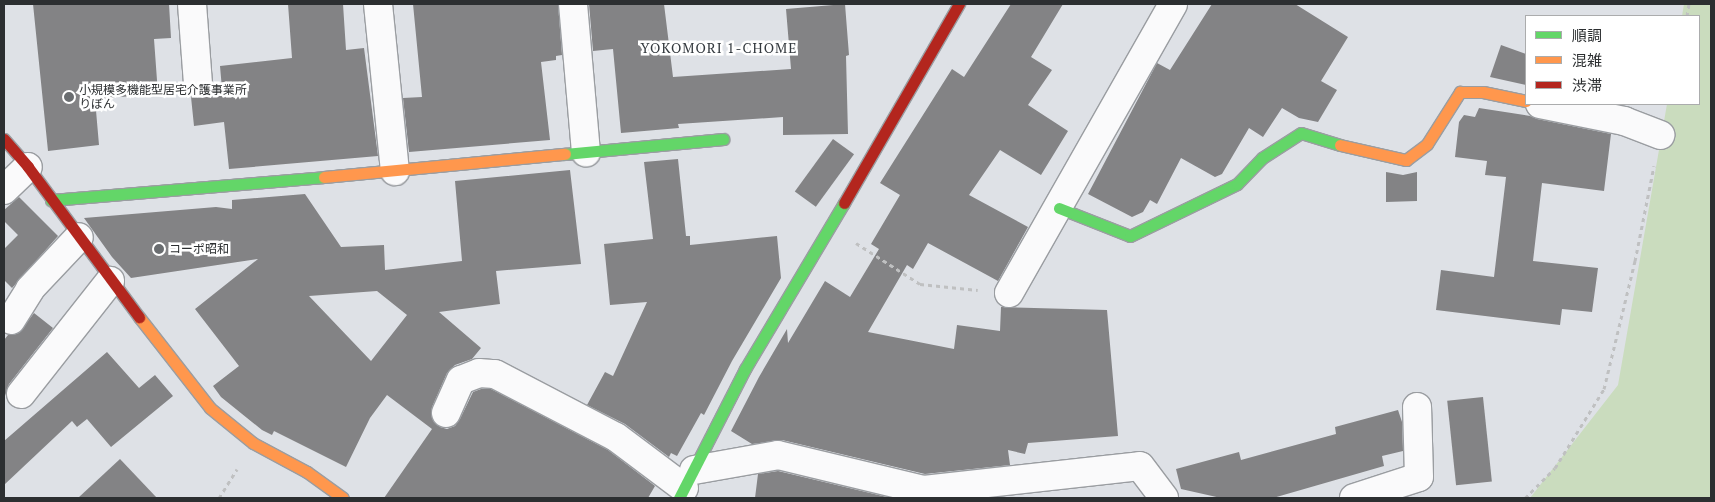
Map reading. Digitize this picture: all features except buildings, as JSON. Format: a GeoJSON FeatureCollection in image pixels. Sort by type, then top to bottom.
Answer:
{"type":"FeatureCollection","features":[{"type":"Feature","properties":{"kind":"street"},"geometry":{"type":"LineString","coordinates":[[192,4],[198,83]]}},
{"type":"Feature","properties":{"kind":"street"},"geometry":{"type":"LineString","coordinates":[[378,4],[396,171]]}},
{"type":"Feature","properties":{"kind":"street"},"geometry":{"type":"LineString","coordinates":[[573,4],[586,152]]}},
{"type":"Feature","properties":{"kind":"street"},"geometry":{"type":"LineString","coordinates":[[686,485],[745,369],[830,227],[959,4]]}},
{"type":"Feature","properties":{"kind":"street"},"geometry":{"type":"LineString","coordinates":[[1010,293],[1173,4]]}},
{"type":"Feature","properties":{"kind":"street"},"geometry":{"type":"LineString","coordinates":[[1059,208],[1130,236],[1237,184],[1262,158],[1301,133],[1352,149],[1406,160],[1427,144],[1460,92],[1483,92],[1525,101]]}},
{"type":"Feature","properties":{"kind":"street"},"geometry":{"type":"LineString","coordinates":[[1545,105],[1624,121],[1660,135]]}},
{"type":"Feature","properties":{"kind":"street"},"geometry":{"type":"LineString","coordinates":[[4,139],[28,167],[110,280],[210,408],[253,443],[307,472],[343,498]]}},
{"type":"Feature","properties":{"kind":"street"},"geometry":{"type":"LineString","coordinates":[[51,200],[396,171],[723,139]]}},
{"type":"Feature","properties":{"kind":"street"},"geometry":{"type":"LineString","coordinates":[[4,190],[28,167]]}},
{"type":"Feature","properties":{"kind":"street"},"geometry":{"type":"LineString","coordinates":[[11,320],[30,289],[79,237]]}},
{"type":"Feature","properties":{"kind":"street"},"geometry":{"type":"LineString","coordinates":[[21,394],[110,280]]}},
{"type":"Feature","properties":{"kind":"street"},"geometry":{"type":"LineString","coordinates":[[446,413],[461,380],[478,373],[495,374],[616,436],[686,485]]}},
{"type":"Feature","properties":{"kind":"street"},"geometry":{"type":"LineString","coordinates":[[1354,498],[1419,477],[1416,408]]}},
{"type":"Feature","properties":{"kind":"street"},"geometry":{"type":"LineString","coordinates":[[686,485],[778,455],[924,490],[961,492],[1140,466],[1164,498]]}},
{"type":"Feature","properties":{"kind":"path"},"geometry":{"type":"LineString","coordinates":[[1525,498],[1556,468],[1604,388],[1635,261],[1660,135]]}},
{"type":"Feature","properties":{"kind":"path"},"geometry":{"type":"LineString","coordinates":[[830,227],[920,284],[1010,293]]}},
{"type":"Feature","properties":{"kind":"green space"},"geometry":{"type":"Polygon","coordinates":[[[1684,4],[1711,4],[1711,498],[1530,498],[1618,385],[1667,105],[1700,105],[1700,15],[1682,15],[1684,4]]]}},
{"type":"Feature","properties":{"kind":"traffic: fast"},"geometry":{"type":"LineString","coordinates":[[1059,208],[1130,236],[1237,184],[1262,158],[1301,133],[1340,145]]}},
{"type":"Feature","properties":{"kind":"traffic: fast"},"geometry":{"type":"LineString","coordinates":[[565,154],[723,139]]}},
{"type":"Feature","properties":{"kind":"traffic: fast"},"geometry":{"type":"LineString","coordinates":[[51,200],[324,177]]}},
{"type":"Feature","properties":{"kind":"traffic: fast"},"geometry":{"type":"LineString","coordinates":[[679,498],[745,369],[844,203]]}},
{"type":"Feature","properties":{"kind":"traffic: slow"},"geometry":{"type":"LineString","coordinates":[[1340,145],[1406,160],[1427,144],[1460,92],[1483,92],[1525,101]]}},
{"type":"Feature","properties":{"kind":"traffic: slow"},"geometry":{"type":"LineString","coordinates":[[324,177],[565,154]]}},
{"type":"Feature","properties":{"kind":"traffic: slow"},"geometry":{"type":"LineString","coordinates":[[139,317],[210,408],[253,443],[307,472],[343,498]]}},
{"type":"Feature","properties":{"kind":"traffic: jam"},"geometry":{"type":"LineString","coordinates":[[844,203],[959,4]]}},
{"type":"Feature","properties":{"kind":"traffic: jam"},"geometry":{"type":"LineString","coordinates":[[4,139],[28,167],[139,317]]}},
{"type":"Feature","properties":{"kind":"place","name":"小規模多機能型居宅介護事業所 りぼん"},"geometry":{"type":"Point","coordinates":[69,97]}},
{"type":"Feature","properties":{"kind":"place","name":"コーポ昭和"},"geometry":{"type":"Point","coordinates":[159,249]}},
{"type":"Feature","properties":{"kind":"district","name":"YOKOMORI 1-CHOME"},"geometry":{"type":"Point","coordinates":[719,48]}}]}
